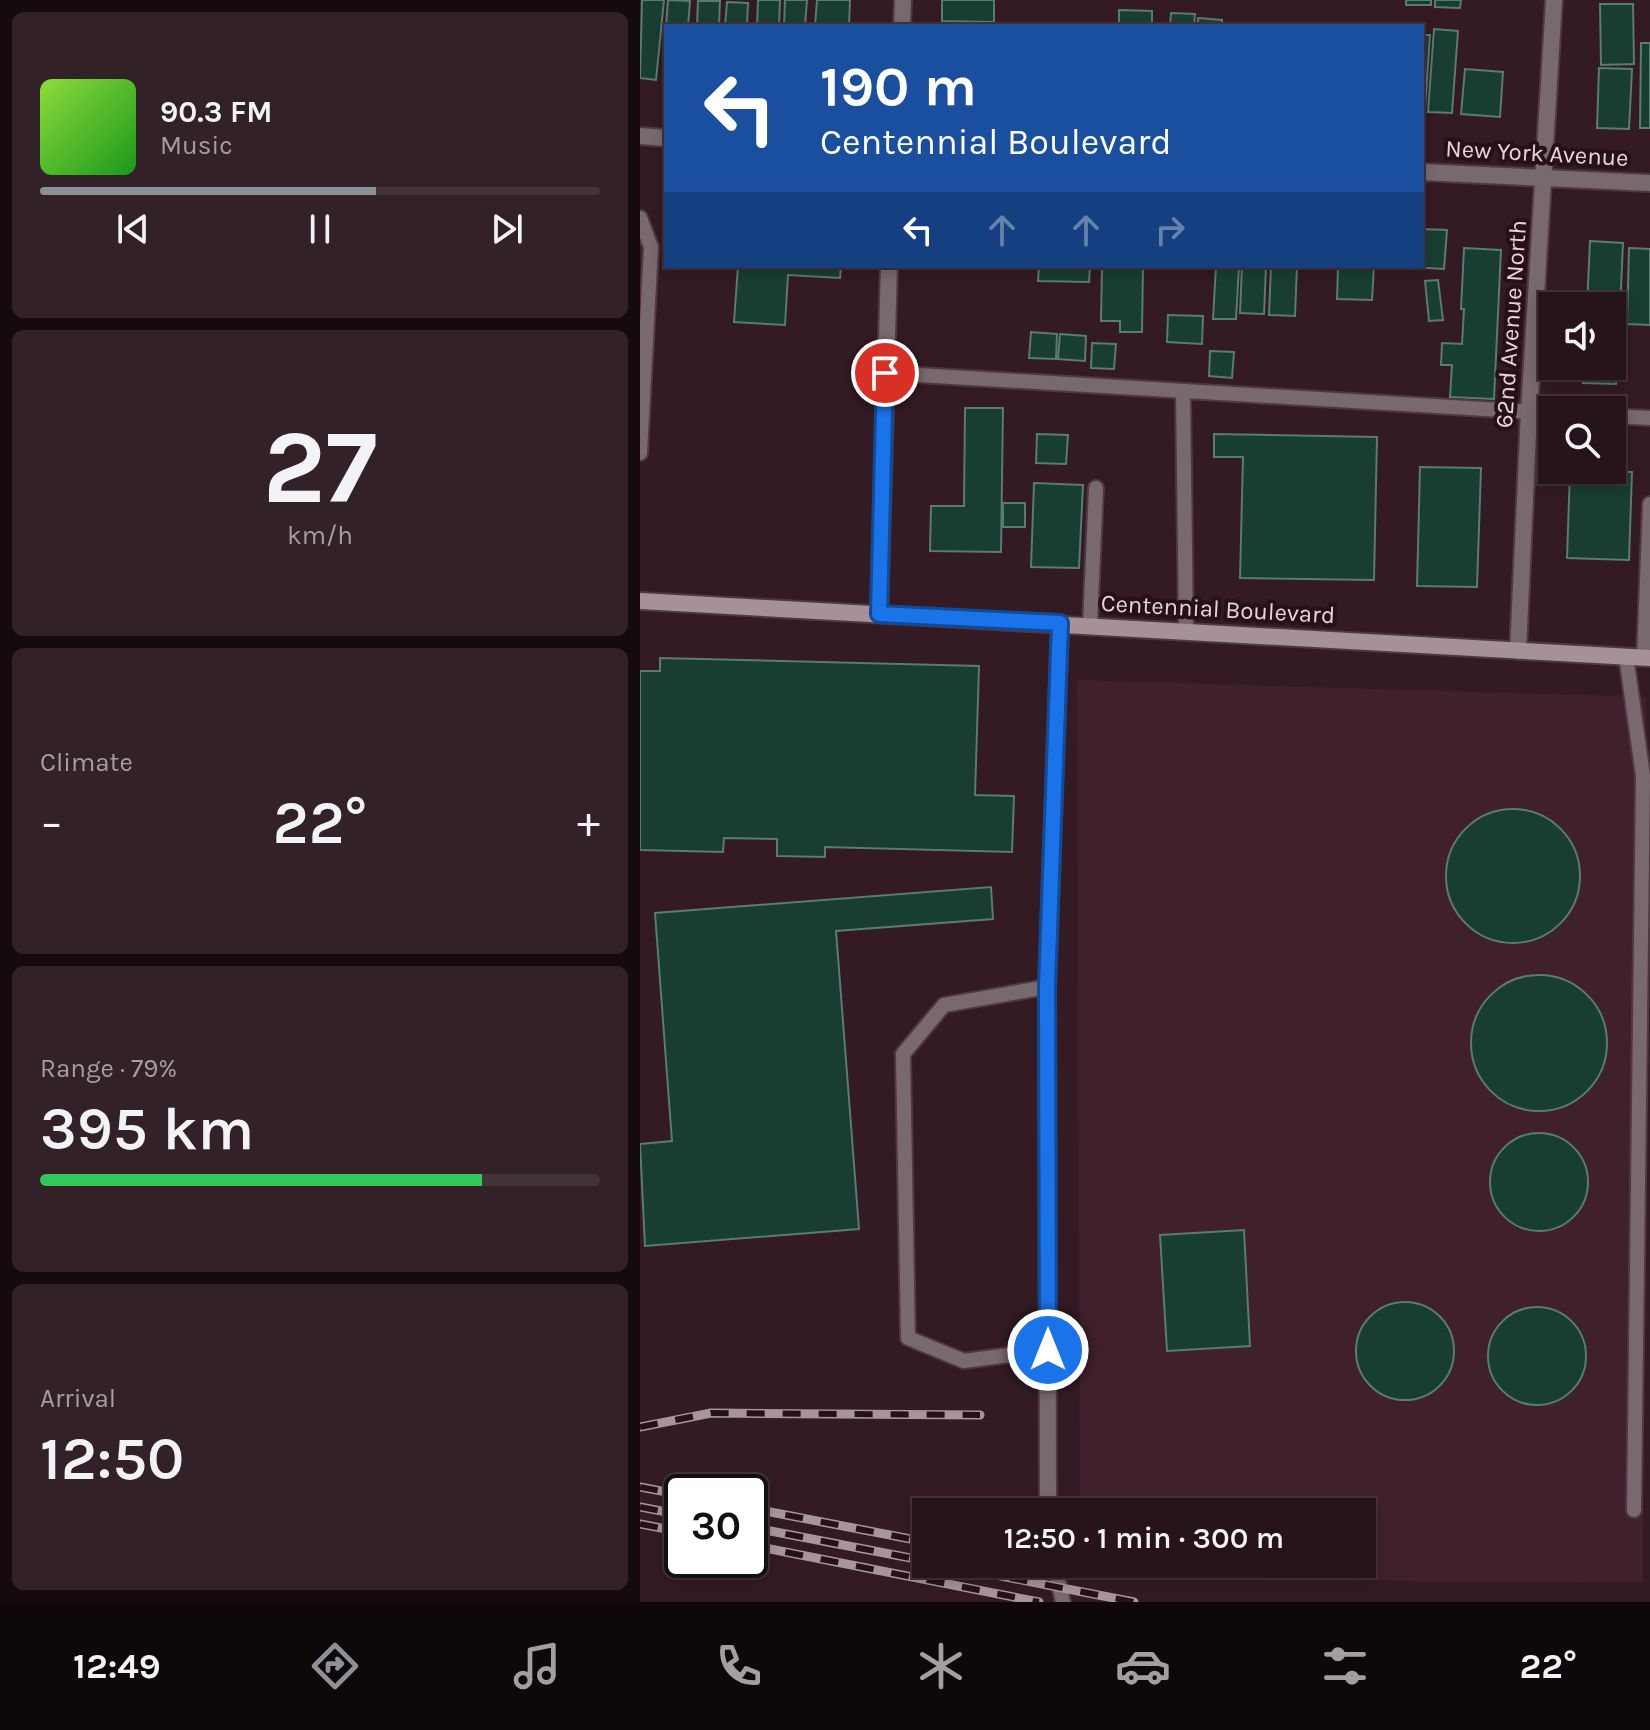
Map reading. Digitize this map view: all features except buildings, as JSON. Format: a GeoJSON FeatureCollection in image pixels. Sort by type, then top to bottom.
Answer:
{"type":"FeatureCollection","features":[{"type":"Feature","properties":{"kind":"main road","name":"Centennial Boulevard"},"geometry":{"type":"LineString","coordinates":[[640,601],[1647,657]]}},
{"type":"Feature","properties":{"kind":"street"},"geometry":{"type":"LineString","coordinates":[[902,24],[903,0]]}},
{"type":"Feature","properties":{"kind":"street","name":"62nd Avenue North"},"geometry":{"type":"LineString","coordinates":[[1518,651],[1554,0]]}},
{"type":"Feature","properties":{"kind":"street"},"geometry":{"type":"LineString","coordinates":[[640,136],[664,138]]}},
{"type":"Feature","properties":{"kind":"street","name":"New York Avenue"},"geometry":{"type":"LineString","coordinates":[[1424,172],[1650,183]]}},
{"type":"Feature","properties":{"kind":"street"},"geometry":{"type":"LineString","coordinates":[[879,614],[889,268]]}},
{"type":"Feature","properties":{"kind":"street"},"geometry":{"type":"LineString","coordinates":[[1048,1498],[1047,987],[1060,623]]}},
{"type":"Feature","properties":{"kind":"lane"},"geometry":{"type":"LineString","coordinates":[[640,218],[651,247],[640,453]]}},
{"type":"Feature","properties":{"kind":"lane"},"geometry":{"type":"LineString","coordinates":[[885,373],[1538,412]]}},
{"type":"Feature","properties":{"kind":"lane"},"geometry":{"type":"LineString","coordinates":[[1183,391],[1186,631]]}},
{"type":"Feature","properties":{"kind":"lane"},"geometry":{"type":"LineString","coordinates":[[1626,417],[1650,418]]}},
{"type":"Feature","properties":{"kind":"lane"},"geometry":{"type":"LineString","coordinates":[[1090,625],[1096,488]]}},
{"type":"Feature","properties":{"kind":"lane"},"geometry":{"type":"LineString","coordinates":[[1647,657],[1650,504]]}},
{"type":"Feature","properties":{"kind":"lane"},"geometry":{"type":"LineString","coordinates":[[1626,656],[1643,776],[1634,1510]]}},
{"type":"Feature","properties":{"kind":"lane"},"geometry":{"type":"LineString","coordinates":[[1047,987],[944,1005],[903,1054],[908,1338],[964,1361],[1048,1350]]}},
{"type":"Feature","properties":{"kind":"lane"},"geometry":{"type":"LineString","coordinates":[[1057,1578],[1063,1602]]}},
{"type":"Feature","properties":{"kind":"shaded area"},"geometry":{"type":"Polygon","coordinates":[[[1077,680],[1646,697],[1643,1582],[1235,1580],[1226,1578],[1376,1578],[1376,1498],[1080,1498],[1077,680]]]}},
{"type":"Feature","properties":{"kind":"railway"},"geometry":{"type":"LineString","coordinates":[[640,1427],[711,1413],[980,1415]]}},
{"type":"Feature","properties":{"kind":"railway"},"geometry":{"type":"LineString","coordinates":[[640,1487],[664,1492]]}},
{"type":"Feature","properties":{"kind":"railway"},"geometry":{"type":"LineString","coordinates":[[640,1507],[664,1512]]}},
{"type":"Feature","properties":{"kind":"railway"},"geometry":{"type":"LineString","coordinates":[[768,1511],[912,1539]]}},
{"type":"Feature","properties":{"kind":"railway"},"geometry":{"type":"LineString","coordinates":[[640,1524],[664,1529]]}},
{"type":"Feature","properties":{"kind":"railway"},"geometry":{"type":"LineString","coordinates":[[768,1530],[912,1558]]}},
{"type":"Feature","properties":{"kind":"railway"},"geometry":{"type":"LineString","coordinates":[[768,1549],[1039,1602]]}},
{"type":"Feature","properties":{"kind":"railway"},"geometry":{"type":"LineString","coordinates":[[1011,1578],[1134,1602]]}},
{"type":"Feature","properties":{"kind":"route"},"geometry":{"type":"LineString","coordinates":[[885,373],[879,614],[1060,623],[1047,987],[1048,1350]]}}]}
